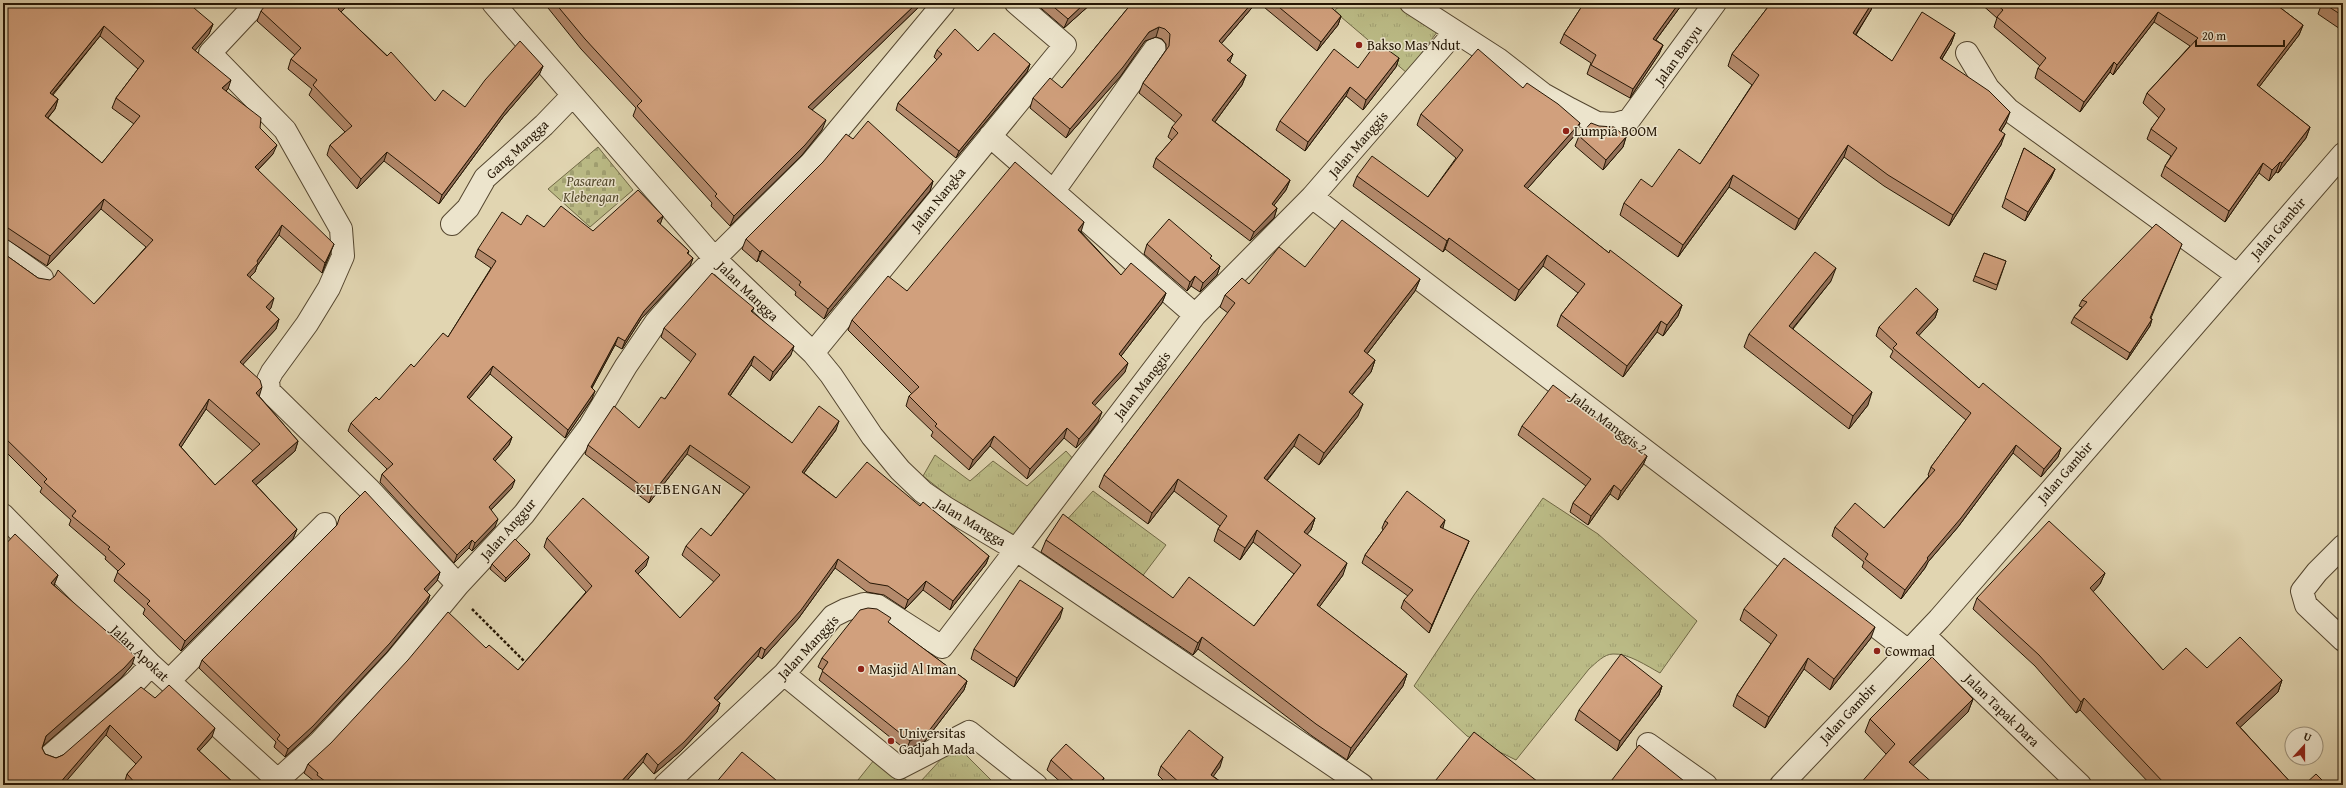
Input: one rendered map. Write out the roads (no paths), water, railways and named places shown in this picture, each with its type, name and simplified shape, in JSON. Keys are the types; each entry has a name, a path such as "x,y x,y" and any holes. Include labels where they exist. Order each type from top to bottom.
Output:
{"street":[{"path":"257,3 210,53 286,130 342,229 342,256 329,288 308,324 272,372 268,380 269,391 368,488 455,588"},
{"name":"Jalan Anggur","path":"280,783 396,660 455,588 524,514 590,426 626,366 656,322 811,163 944,3"},
{"name":"Jalan Nangka","path":"813,353 1065,45 1016,3"},
{"path":"1411,3 1455,32"},
{"name":"Jalan Banyu","path":"1455,32 1498,59 1543,94 1597,123 1615,124 1629,120 1640,107 1715,3"},
{"name":"Jalan Mangga","path":"500,5 572,96 715,260 813,353 831,375 872,436 917,486 946,508 1015,549 1362,785"},
{"name":"Jalan Manggis","path":"665,785 784,674 833,616 845,610 864,604 878,606 942,647 1015,549 1196,315 1312,197 1455,32"},
{"path":"1053,192 1155,49"},
{"path":"1967,53 1988,88 2009,110 2237,275"},
{"name":"Gang Mangga","path":"452,224 468,208 485,178 544,125 572,96"},
{"path":"990,136 1196,315"},
{"name":"Jalan Gambir","path":"1781,785 1907,650 1924,635 2343,154"},
{"name":"Jalan Manggis 2","path":"1312,197 1907,650"},
{"path":"3,250 42,278"},
{"name":"Jalan Apokat","path":"3,515 151,666 280,783"},
{"path":"169,681 325,524"},
{"path":"2343,546 2317,572 2302,591 2306,606 2343,640"},
{"name":"Jalan Tapak Dara","path":"1924,635 2080,785"},
{"path":"51,755 136,681 151,666"},
{"path":"784,674 899,768 969,732 1036,785"},
{"path":"1648,744 1706,785"}],"place":[{"name":"Bakso Mas Ndut","path":"1359,45"},
{"name":"Lumpia BOOM","path":"1566,131"},
{"name":"Cowmad","path":"1877,651"},
{"name":"Masjid Al Iman","path":"861,669"},
{"name":"Universitas Gadjah Mada","path":"891,741"}],"district":[{"name":"KLEBENGAN","path":"679,488"}],"park label":[{"name":"Pasarean Klebengan","path":"591,190"}]}
